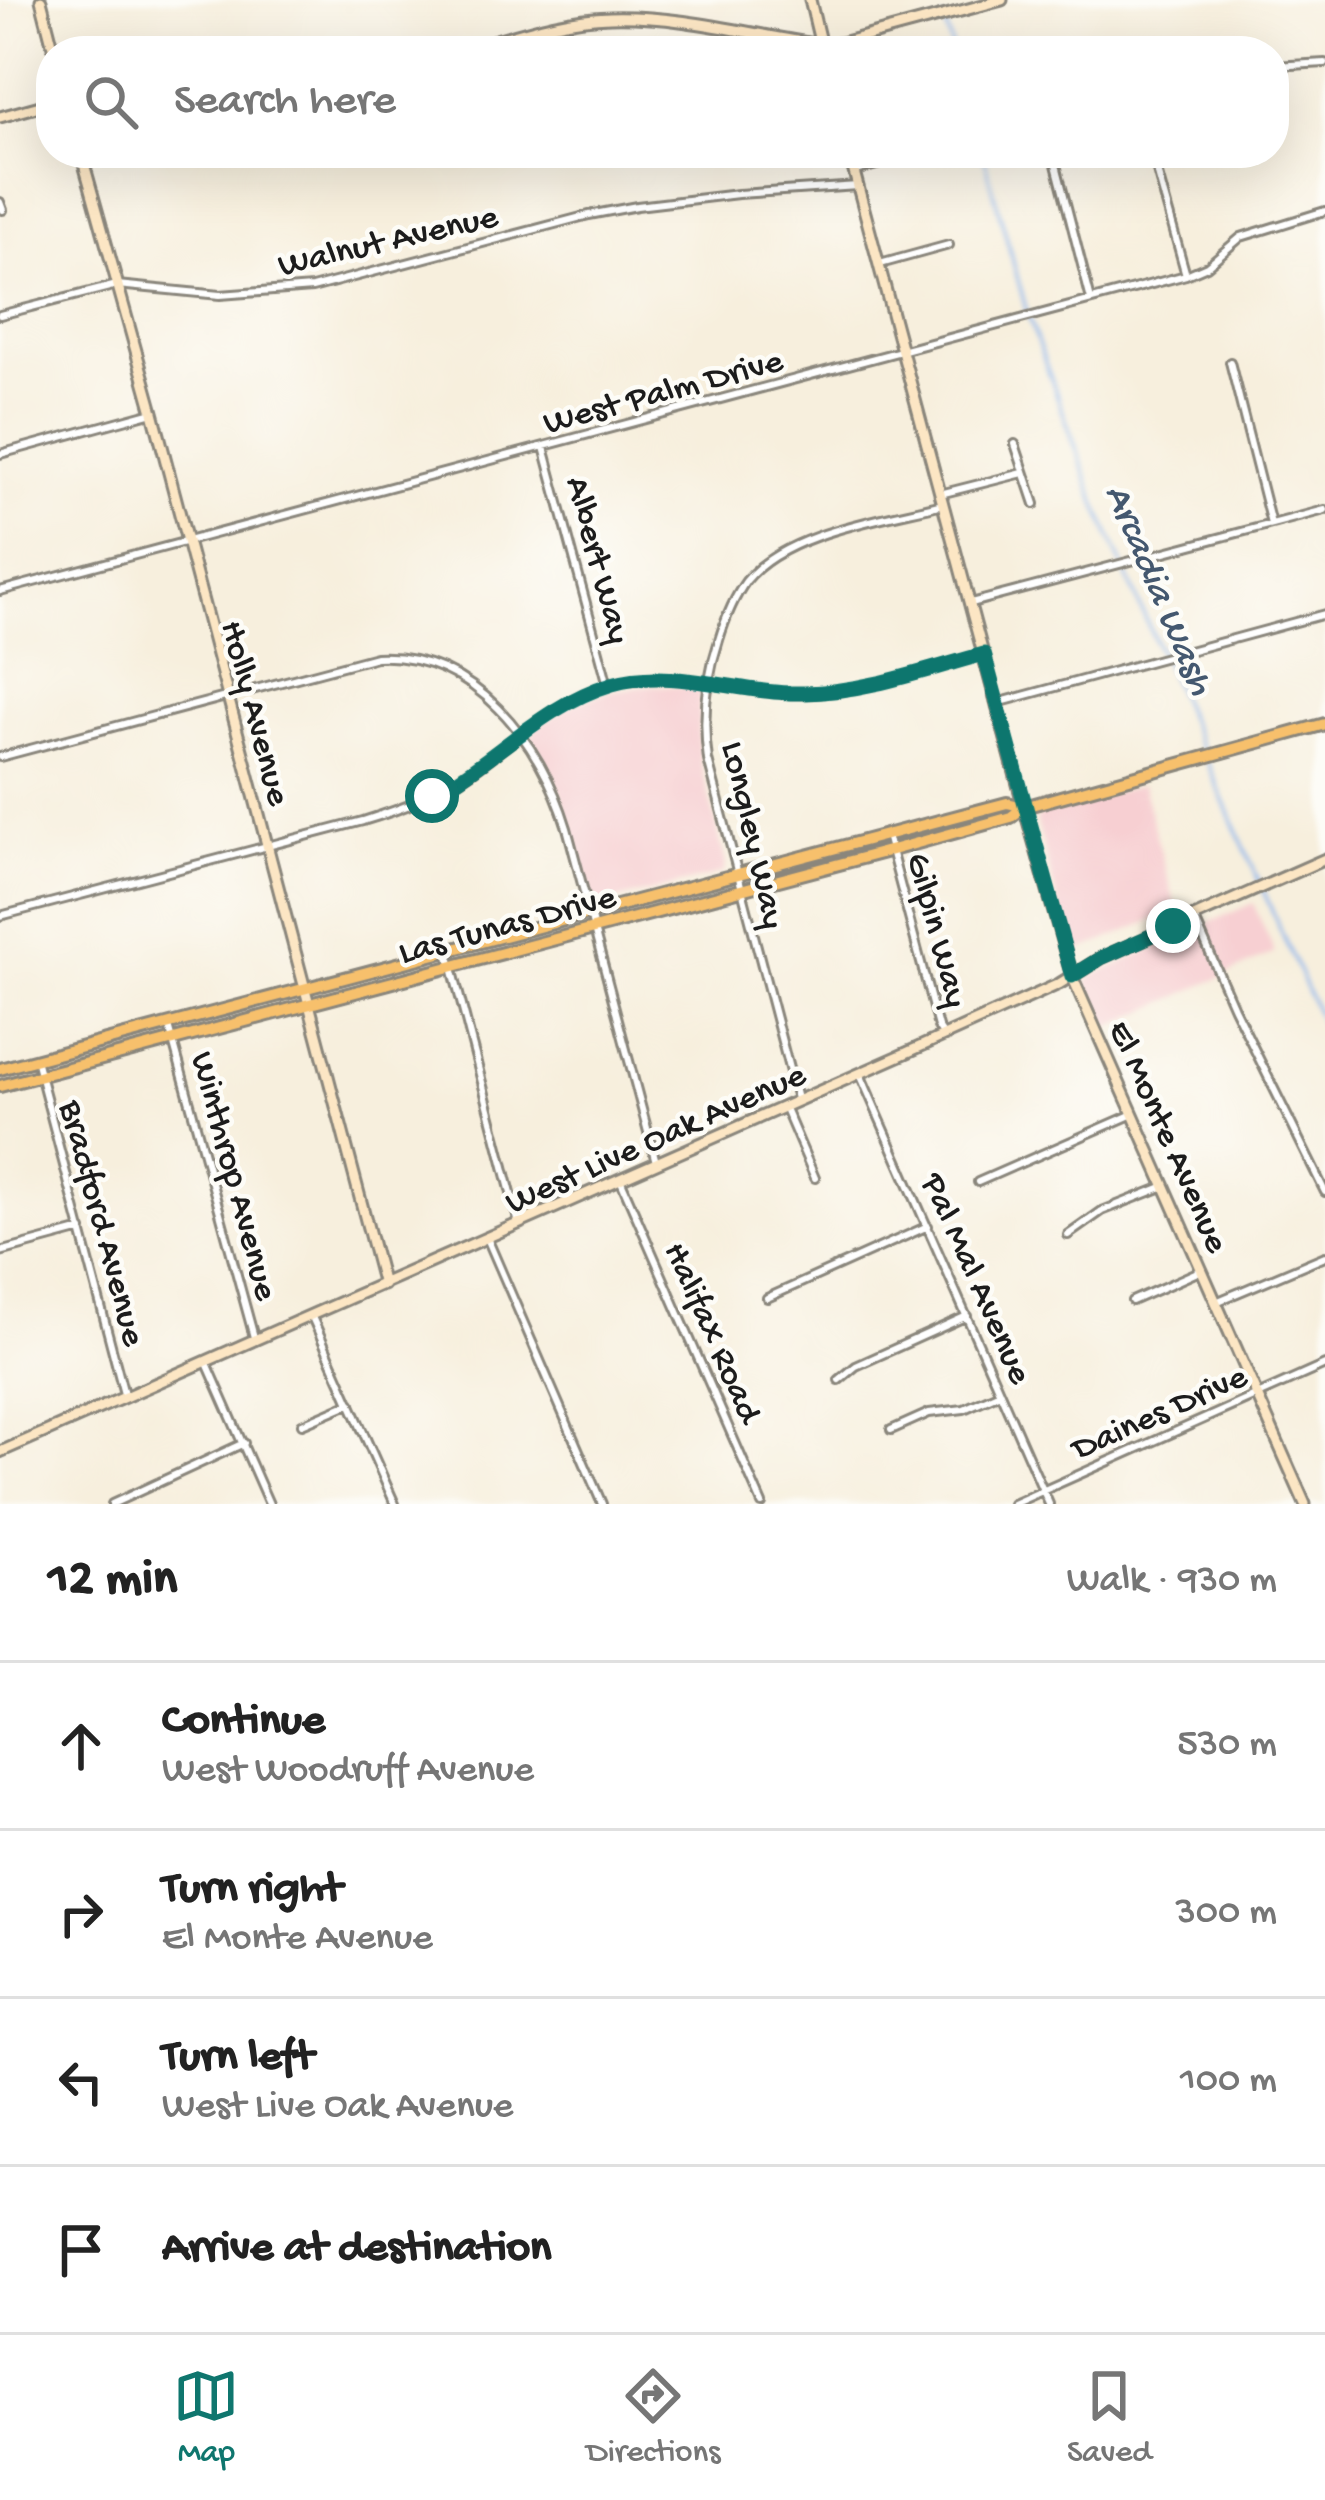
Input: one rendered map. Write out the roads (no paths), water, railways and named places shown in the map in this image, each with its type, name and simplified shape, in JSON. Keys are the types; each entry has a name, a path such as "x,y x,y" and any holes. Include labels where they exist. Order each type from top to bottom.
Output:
{"main road":[{"name":"Las Tunas Drive","path":"0,1086 892,850 1011,817 1024,806 1325,724"},
{"name":"Las Tunas Drive","path":"0,1069 1010,802 1024,806"}],"street":[{"path":"41,0 50,36"},
{"path":"810,0 819,36"},
{"path":"867,36 942,16 962,5 1002,0"},
{"path":"515,36 608,16 691,23 759,36"},
{"path":"1289,65 1325,63"},
{"path":"0,117 36,107"},
{"name":"Holly Avenue","path":"85,168 383,1285"},
{"name":"El Monte Avenue","path":"853,168 1072,976 1305,1504"},
{"path":"854,171 865,168"},
{"path":"1057,168 1091,302"},
{"path":"1156,168 1186,275"},
{"name":"Walnut Avenue","path":"0,315 117,285 220,295 288,292 637,206 858,186"},
{"name":"West Palm Drive","path":"0,591 1186,275 1207,266 1241,236 1325,211"},
{"path":"880,264 949,244"},
{"path":"1230,362 1271,524"},
{"path":"0,454 152,412"},
{"path":"1015,444 1035,504"},
{"name":"Albert Way","path":"544,447 608,685"},
{"name":"Longley Way","path":"797,1100 708,760 707,684 734,600 760,566 798,544 1023,473"},
{"path":"971,603 1325,510"},
{"path":"997,703 1325,614"},
{"path":"0,916 414,804 473,771 558,706 608,685 654,678 773,693 840,691 984,654"},
{"path":"0,757 376,657 415,659 441,667 480,690 519,735 553,787 656,1162"},
{"name":"Gilpin Way","path":"887,835 944,1036"},
{"name":"West Live Oak Avenue","path":"0,1452 944,1036 1101,958 1325,859"},
{"path":"1194,917 1325,1192"},
{"path":"448,952 519,1224"},
{"name":"Winthrop Avenue","path":"169,1022 255,1341"},
{"name":"Bradford Avenue","path":"36,1059 126,1399"},
{"name":"Pal Mal Avenue","path":"859,1072 1049,1504"},
{"path":"784,1106 815,1178"},
{"path":"978,1182 1132,1114"},
{"name":"Halifax Road","path":"620,1179 762,1504"},
{"path":"1068,1235 1102,1211 1165,1186"},
{"path":"767,1298 928,1226"},
{"path":"0,1252 82,1230"},
{"path":"487,1238 602,1504"},
{"path":"1216,1302 1325,1256"},
{"path":"1132,1300 1202,1270"},
{"path":"839,1380 856,1366 968,1316"},
{"path":"312,1317 395,1504"},
{"path":"207,1363 269,1504"},
{"name":"Daines Drive","path":"1013,1504 1325,1365"},
{"path":"891,1430 929,1413 964,1409 1001,1393"},
{"path":"302,1424 351,1402"},
{"path":"112,1504 244,1443"}],"waterway":[{"name":"Arcadia Wash","path":"944,19 949,36"},
{"name":"Arcadia Wash","path":"987,168 1028,316 1098,508 1203,753"},
{"name":"Arcadia Wash","path":"1207,762 1325,1032"}]}
